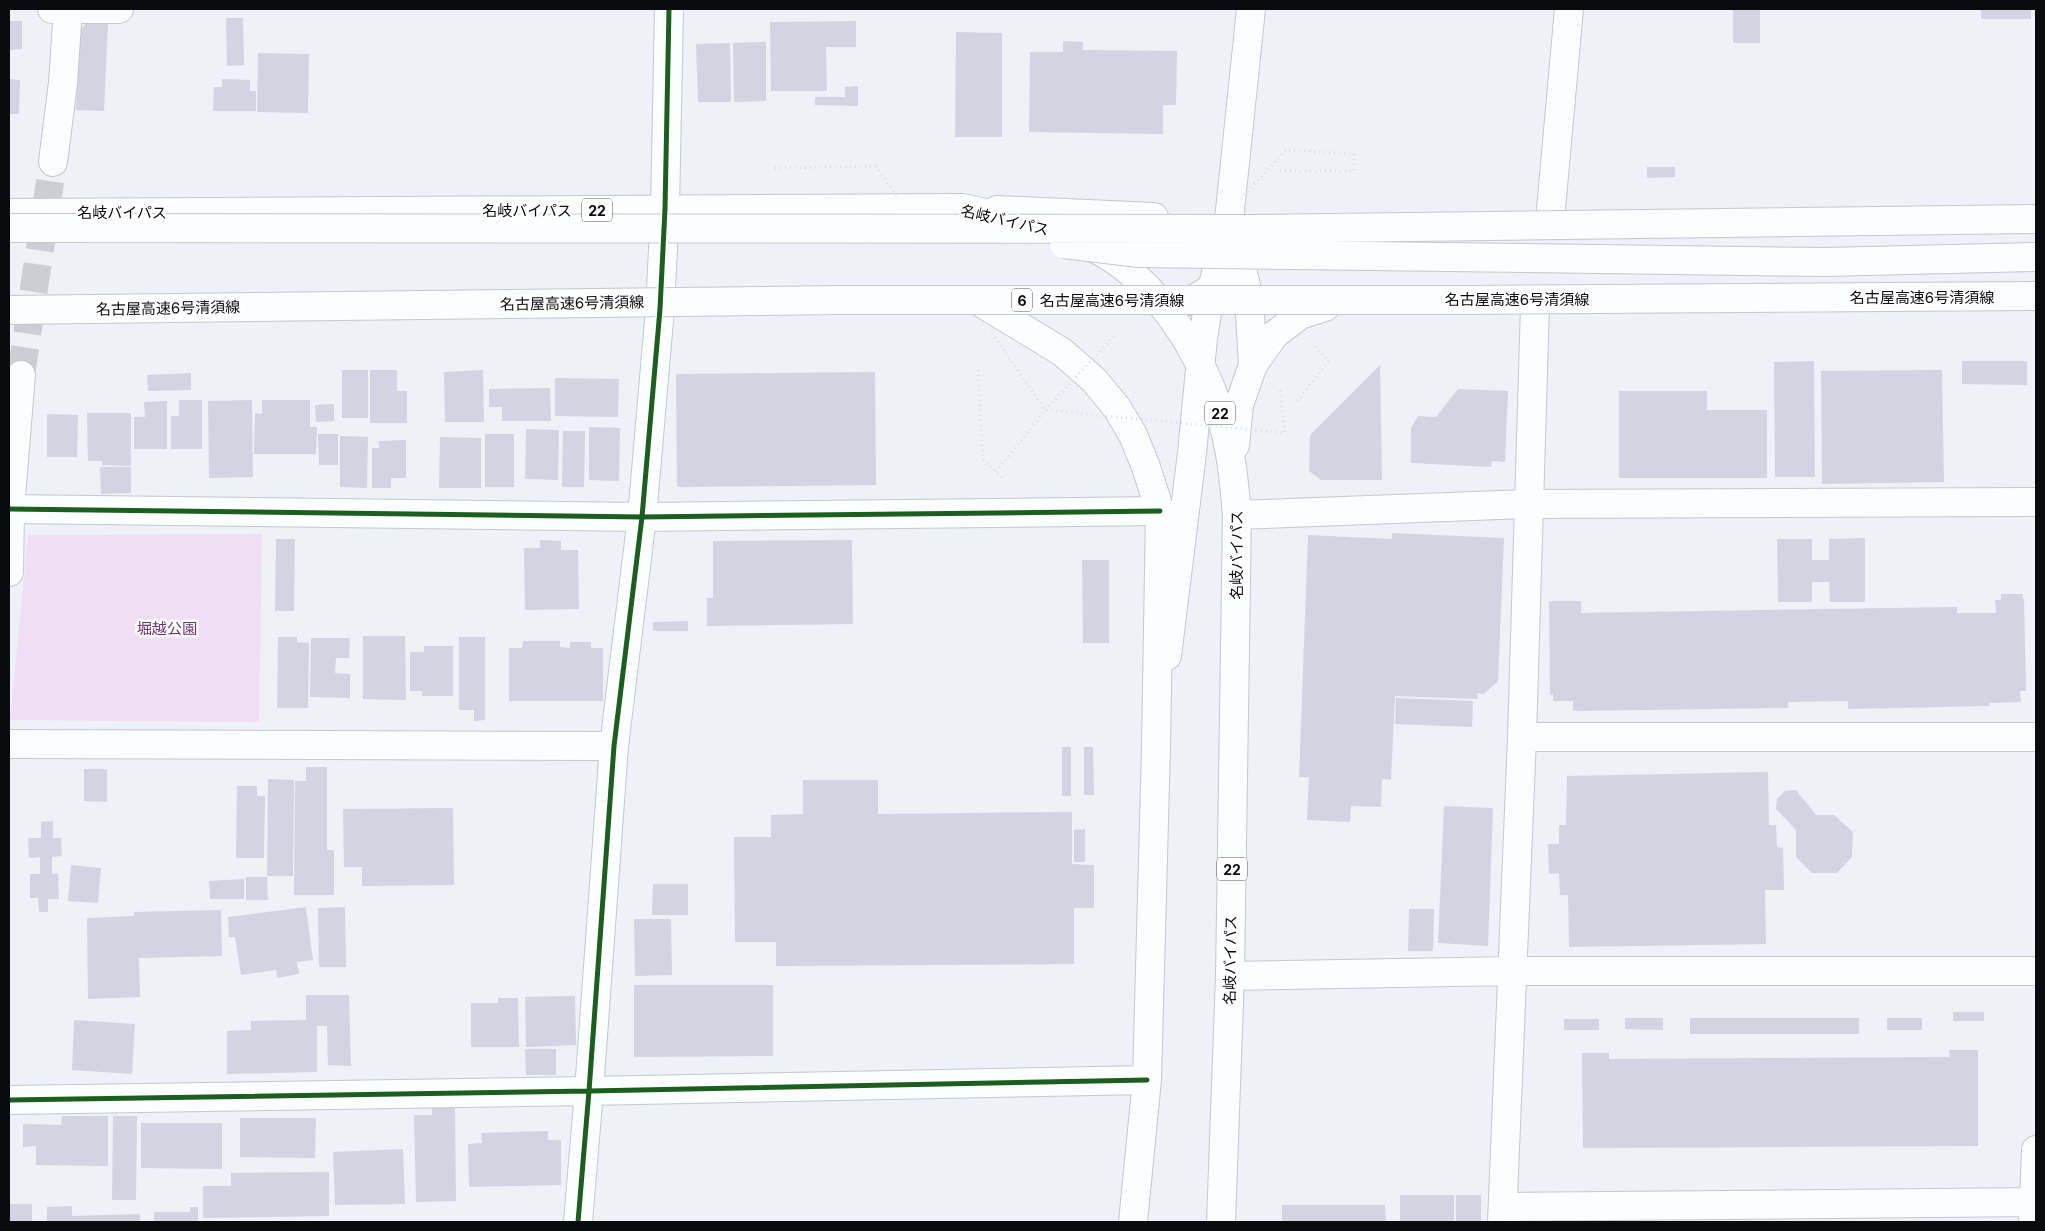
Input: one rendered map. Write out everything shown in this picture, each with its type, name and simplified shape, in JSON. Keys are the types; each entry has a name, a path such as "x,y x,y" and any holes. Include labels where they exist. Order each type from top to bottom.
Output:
{"main road":[{"path":"53,162 63,83 63,9 118,9"},
{"path":"578,1222 614,746 642,517 660,310 669,9"},
{"path":"1156,747 1192,453 1201,350 1221,294 1231,227 1251,9"},
{"path":"1550,220 1569,9"},
{"path":"963,208 1231,227 1284,223 2036,212"},
{"name":"名岐バイパス","path":"9,212 963,208 1047,228 1102,252 1130,272 1160,302 1201,350 1220,414 1232,465 1237,515 1230,976 1221,1222"},
{"path":"9,228 1251,229 2036,219"},
{"path":"1221,294 1251,265 1277,247 1329,223"},
{"path":"1231,227 1221,294 1252,365"},
{"path":"939,229 1138,253 1825,262 2036,257"},
{"path":"9,311 39,317 660,310 986,317 1160,302 1221,294 1325,307 2036,302"},
{"name":"名古屋高速6号清須線","path":"9,311 838,300 1471,300 2036,296"},
{"path":"1535,306 1522,737 1503,1215 2034,1209 2036,1150"},
{"path":"1232,465 1239,405 1252,365 1274,335 1300,315 1325,307"},
{"path":"986,317 1062,352 1094,380 1117,408 1133,435 1146,467 1160,511 1147,1080 1133,1222"},
{"path":"9,572 10,509 21,375"},
{"path":"1237,515 1530,504 2036,502"},
{"path":"10,509 642,517 1160,511"},
{"path":"1522,737 2036,737"},
{"path":"9,744 614,746"},
{"path":"1230,976 1513,971 2036,971"},
{"path":"9,1100 1147,1080"}],"path":[{"path":"1280,171 1354,170 1354,154 1286,150"},
{"path":"775,168 876,166 898,199"},
{"path":"986,317 1045,410"},
{"path":"1296,401 1329,361 1313,344 1307,350"},
{"path":"978,370 983,460 996,472 1045,410"},
{"path":"1045,410 1285,433 1280,384"}],"green space":[{"name":"堀越公園","path":"262,534 259,722 10,720 28,535"}],"building":[{"path":"1733,9 1760,9 1760,43 1733,43"},
{"path":"1981,9 2031,9 2031,19 1981,19"},
{"path":"226,18 243,18 244,65 227,66"},
{"path":"9,21 22,21 22,49 9,50"},
{"path":"856,21 856,47 826,47 827,91 771,91 770,22"},
{"path":"87,22 108,23 104,111 76,110 80,30"},
{"path":"956,32 1002,33 1002,137 955,137"},
{"path":"1063,41 1083,42 1083,50 1177,51 1176,105 1163,105 1163,134 1029,132 1030,52 1063,52"},
{"path":"766,42 766,101 734,102 733,43"},
{"path":"730,43 731,102 698,102 696,44"},
{"path":"258,53 309,54 308,113 257,112"},
{"path":"9,79 20,80 19,114 9,114"},
{"path":"222,79 250,80 250,91 256,91 256,111 213,111 214,87 222,87"},
{"path":"858,86 858,106 815,105 815,97 845,97 845,87"},
{"path":"1647,167 1675,167 1675,177 1647,178"},
{"path":"1814,361 1815,477 1775,477 1774,362"},
{"path":"1962,361 2027,361 2027,385 1962,384"},
{"path":"1380,365 1382,480 1321,480 1309,471 1310,435"},
{"path":"342,370 368,370 368,418 342,418"},
{"path":"370,370 397,370 397,391 407,391 407,423 370,423"},
{"path":"483,370 484,422 445,422 444,372"},
{"path":"1942,370 1944,482 1822,484 1821,371"},
{"path":"875,372 876,485 677,487 676,374"},
{"path":"191,373 191,390 148,391 147,375"},
{"path":"555,378 619,379 618,417 555,416"},
{"path":"550,388 551,421 502,421 502,407 489,407 489,389"},
{"path":"1458,389 1508,391 1505,462 1492,461 1491,467 1411,463 1411,428 1418,416 1436,417"},
{"path":"1619,391 1707,391 1707,410 1767,410 1767,478 1619,478"},
{"path":"179,400 202,400 202,449 171,449 171,416 179,416"},
{"path":"252,400 253,477 209,478 208,401"},
{"path":"262,400 310,400 310,427 317,427 316,454 254,454 255,413 262,414"},
{"path":"167,401 167,449 134,449 134,417 145,417 144,402"},
{"path":"334,404 334,421 316,422 315,405"},
{"path":"87,413 131,413 131,466 102,465 102,461 88,461"},
{"path":"47,414 78,415 77,457 47,457"},
{"path":"589,427 620,428 619,481 589,480"},
{"path":"526,429 559,430 558,480 525,479"},
{"path":"563,431 585,431 584,487 562,487"},
{"path":"318,434 338,434 338,465 319,465"},
{"path":"485,434 514,434 514,487 485,487"},
{"path":"340,436 368,437 367,488 340,487"},
{"path":"440,437 481,438 481,488 439,488"},
{"path":"406,440 406,478 391,478 391,488 372,488 372,448 379,448 379,441"},
{"path":"100,467 131,467 131,493 101,494"},
{"path":"1392,533 1504,538 1498,681 1484,694 1477,693 1478,699 1395,696 1391,780 1382,779 1381,807 1351,806 1350,822 1307,820 1309,777 1299,777 1308,535 1392,539"},
{"path":"1865,538 1865,602 1830,602 1829,582 1812,582 1812,602 1778,602 1777,539 1812,539 1812,560 1829,560 1829,539"},
{"path":"276,539 295,539 294,611 275,611"},
{"path":"540,540 561,541 561,550 578,550 579,609 525,610 524,548 540,548"},
{"path":"852,540 853,624 707,626 707,598 713,598 713,541"},
{"path":"1082,560 1109,560 1109,643 1083,643"},
{"path":"2001,594 2023,594 2024,599 2026,691 2020,691 2021,702 1989,703 1989,706 1848,709 1848,701 1788,702 1788,708 1573,711 1573,701 1553,701 1553,694 1550,695 1549,601 1581,601 1581,613 1957,607 1957,613 1996,613 1995,600 2001,600"},
{"path":"688,621 688,631 653,631 653,622"},
{"path":"363,636 405,636 406,700 363,699"},
{"path":"278,637 297,637 297,642 309,643 308,708 277,708"},
{"path":"459,637 485,637 485,720 474,721 474,710 459,710"},
{"path":"311,638 350,638 349,658 336,658 335,673 350,674 350,698 310,697"},
{"path":"523,641 560,641 560,647 570,648 570,642 591,642 591,648 603,648 603,701 509,701 509,648 522,648"},
{"path":"424,646 453,646 453,696 422,696 422,691 410,691 410,652 424,652"},
{"path":"1396,698 1473,701 1472,727 1395,724"},
{"path":"1062,747 1071,747 1071,796 1062,796"},
{"path":"1084,747 1093,747 1094,795 1084,795"},
{"path":"306,767 327,767 327,850 334,850 334,895 294,895 295,781 306,781"},
{"path":"84,769 107,769 107,802 84,801"},
{"path":"1768,772 1769,825 1776,825 1777,847 1783,848 1784,890 1765,890 1766,944 1569,947 1568,895 1560,895 1559,873 1549,874 1548,844 1559,844 1559,825 1566,825 1567,776"},
{"path":"268,779 294,780 293,876 267,876"},
{"path":"803,780 878,780 878,814 1072,812 1072,864 1094,865 1094,908 1074,908 1074,964 776,966 776,942 735,942 734,837 771,837 771,815 803,814"},
{"path":"237,786 257,786 257,796 265,796 264,858 236,858"},
{"path":"1796,790 1816,815 1834,815 1853,832 1852,857 1837,873 1812,873 1796,857 1796,830 1776,809 1777,799 1785,791"},
{"path":"1444,806 1493,808 1488,946 1438,943"},
{"path":"453,808 454,885 362,886 362,867 344,867 343,809"},
{"path":"53,821 53,838 61,838 62,856 52,857 52,874 58,873 59,899 48,899 48,912 39,912 38,898 30,898 30,874 40,874 40,857 29,858 28,838 41,838 41,822"},
{"path":"1085,829 1085,862 1074,862 1074,830"},
{"path":"71,865 101,868 98,903 68,901"},
{"path":"246,877 267,877 268,900 246,900"},
{"path":"244,879 244,899 210,899 209,881"},
{"path":"653,884 688,884 688,915 652,915"},
{"path":"306,907 313,960 297,962 299,974 277,978 276,970 241,975 235,937 229,937 228,917"},
{"path":"345,907 346,967 319,967 318,908"},
{"path":"1409,909 1434,909 1433,951 1408,951"},
{"path":"221,910 222,956 139,958 140,997 88,999 87,918 134,916 134,912"},
{"path":"634,919 671,919 672,975 635,976"},
{"path":"634,985 773,985 773,1056 634,1057"},
{"path":"306,995 349,995 351,1066 328,1065 327,1026 317,1026 317,1072 227,1074 227,1031 251,1030 251,1021 306,1020"},
{"path":"575,996 576,1045 526,1047 525,997"},
{"path":"498,998 518,998 519,1047 471,1047 471,1003 498,1003"},
{"path":"1953,1012 1984,1012 1984,1021 1953,1021"},
{"path":"1625,1018 1663,1018 1663,1030 1625,1029"},
{"path":"1690,1018 1859,1018 1859,1034 1690,1034"},
{"path":"1887,1018 1922,1018 1922,1030 1887,1030"},
{"path":"1564,1019 1599,1019 1599,1030 1564,1030"},
{"path":"74,1020 135,1024 132,1074 72,1070"},
{"path":"525,1049 556,1049 556,1075 526,1075"},
{"path":"1949,1050 1978,1050 1978,1146 1583,1148 1582,1053 1609,1053 1609,1059 1950,1057"},
{"path":"455,1107 456,1201 416,1202 414,1115 432,1115 432,1108"},
{"path":"62,1116 108,1116 108,1166 36,1165 36,1146 23,1147 23,1124 61,1125"},
{"path":"113,1116 137,1116 136,1200 112,1200"},
{"path":"240,1118 316,1118 315,1158 240,1157"},
{"path":"141,1123 222,1123 222,1169 141,1168"},
{"path":"548,1131 548,1140 561,1140 561,1185 469,1187 468,1144 482,1143 481,1133"},
{"path":"403,1149 405,1204 335,1205 333,1152"},
{"path":"329,1172 329,1216 203,1218 203,1186 231,1186 231,1173"},
{"path":"1400,1195 1454,1195 1454,1222 1400,1222"},
{"path":"1456,1195 1481,1195 1481,1222 1456,1222"},
{"path":"9,1204 32,1204 32,1222 9,1222"},
{"path":"1282,1205 1385,1205 1386,1222 1282,1222"},
{"path":"72,1206 72,1216 140,1214 140,1222 47,1222 47,1207"},
{"path":"190,1207 198,1207 198,1222 154,1222 154,1212 190,1212"}],"tunnel":[{"path":"21,375 53,162"}],"cycle path":[{"path":"578,1222 614,746 642,517 660,309 665,209 669,9"},
{"path":"9,509 642,517 1160,511"},
{"path":"9,1100 1147,1080"}]}
